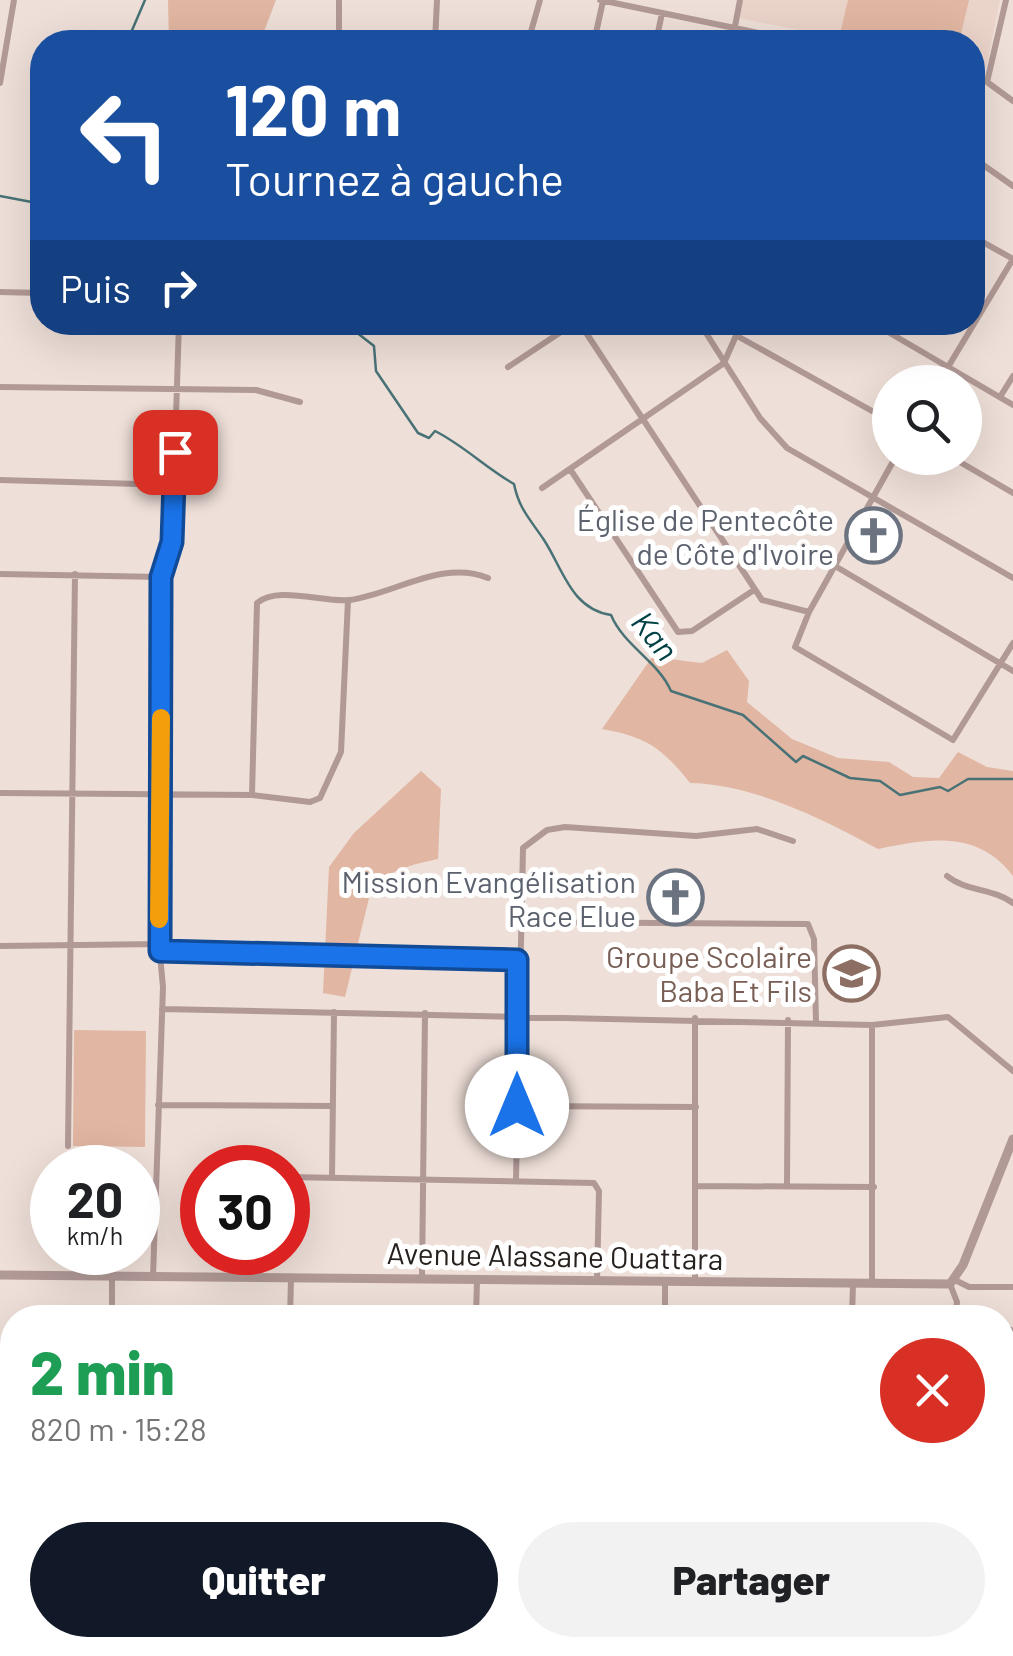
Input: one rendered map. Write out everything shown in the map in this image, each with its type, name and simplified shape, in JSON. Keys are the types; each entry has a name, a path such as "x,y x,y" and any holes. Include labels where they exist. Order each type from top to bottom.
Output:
{"street":[{"path":"0,83 14,0"},
{"path":"338,30 339,0"},
{"path":"436,0 436,30"},
{"path":"531,30 540,0"},
{"path":"596,30 602,0 744,30"},
{"path":"735,28 740,0"},
{"path":"1006,0 987,82 1013,101"},
{"path":"658,30 662,13"},
{"path":"985,166 1013,186"},
{"path":"985,243 1013,259 985,307"},
{"path":"0,292 30,292"},
{"path":"153,1277 162,1009 161,577 172,542 180,335"},
{"path":"508,367 558,335"},
{"path":"587,335 762,600 809,612"},
{"path":"707,335 773,436 808,461 1013,578"},
{"path":"893,335 945,365"},
{"path":"949,365 968,335"},
{"path":"542,488 724,364 739,336 872,411"},
{"path":"1000,397 1013,376"},
{"path":"0,387 178,386 256,390 300,402"},
{"path":"982,387 1013,404"},
{"path":"570,469 678,632 692,631 754,590"},
{"path":"884,475 809,612 795,647 954,740 1013,643"},
{"path":"982,475 1013,493"},
{"path":"0,480 173,485"},
{"path":"835,566 1013,671"},
{"path":"252,795 257,603 275,596 348,600 463,572 488,578"},
{"path":"0,574 161,577"},
{"path":"68,1145 76,574"},
{"path":"0,794 252,795 310,802 320,798 341,752 348,600"},
{"path":"516,1180 520,856 530,839 547,830 712,836 758,828 793,841"},
{"path":"947,876 959,886 1000,895 1013,903"},
{"path":"518,922 808,924 814,939 816,1021"},
{"path":"0,946 517,960"},
{"path":"162,1009 788,1020 872,1025 948,1017 1013,1072"},
{"path":"332,1178 334,1012"},
{"path":"422,1278 425,1013"},
{"path":"695,1018 695,1283"},
{"path":"786,1186 788,1020"},
{"path":"872,1025 872,1283"},
{"path":"158,1106 333,1106"},
{"path":"517,1106 696,1107"},
{"path":"955,1305 952,1282 1013,1139"},
{"path":"310,1178 594,1183 599,1191 597,1281"},
{"path":"696,1186 874,1187"},
{"name":"Avenue Alassane Ouattara","path":"0,1274 695,1283 952,1282"},
{"path":"112,1276 112,1305"},
{"path":"290,1305 291,1277"},
{"path":"476,1305 477,1278"},
{"path":"665,1282 665,1305"},
{"path":"952,1282 969,1287 1013,1287"},
{"path":"852,1283 852,1305"}],"shaded area":[{"path":"168,0 276,0 265,30 169,30"},
{"path":"742,0 1000,0 986,68 985,30 798,30 738,18"},
{"path":"848,0 969,0 962,30 841,30"},
{"path":"727,650 749,681 747,702 792,739 838,758 889,762 913,777 939,778 958,752 987,767 1013,771 1013,876 999,861 968,844 916,842 878,849 763,796 690,783 652,746 602,729 652,657 702,663"},
{"path":"421,771 441,789 438,859 393,873 371,890 345,997 323,993 329,867 354,833"},
{"path":"74,1030 146,1031 145,1145 73,1145"}],"waterway":[{"name":"Kan","path":"132,30 145,0"},
{"name":"Kan","path":"0,196 30,202"},
{"name":"Kan","path":"360,335 374,346 376,371 418,433 429,438 435,431 514,484 522,507 577,596 586,605 611,615 671,691 743,715 796,762 803,756 850,778 880,781 900,795 940,787 948,791 968,779 1013,779"}],"slow traffic":[{"path":"159,919 161,718"}],"place":[{"name":"Église de Pentecôte de Côte d'Ivoire","path":"873,536"},
{"name":"Mission Evangélisation Race Elue","path":"675,898"},
{"name":"Groupe Scolaire Baba Et Fils","path":"851,973"}],"route":[{"path":"175,452 172,542 161,577 160,951 517,960 517,1106"}]}
